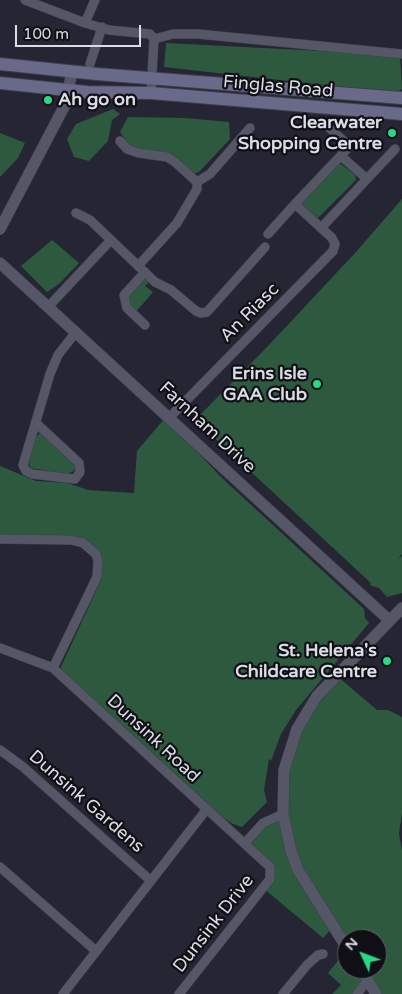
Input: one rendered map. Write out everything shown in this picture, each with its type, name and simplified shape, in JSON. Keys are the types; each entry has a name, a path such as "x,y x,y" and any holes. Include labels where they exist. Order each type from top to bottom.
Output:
{"main road":[{"name":"Finglas Road","path":"0,64 72,72 402,98"},
{"name":"Finglas Road","path":"0,83 69,90 151,93 402,114"}],"street":[{"path":"25,0 85,23 150,34 154,39 151,93"},
{"path":"85,23 95,0"},
{"path":"90,64 102,27"},
{"path":"154,39 173,34 198,34 402,54"},
{"path":"0,230 65,105 72,72"},
{"path":"268,234 348,148 346,143 324,123"},
{"path":"197,182 210,174 250,128"},
{"path":"120,141 127,149 139,153 167,157 176,162 197,182 197,189 177,223 124,296 127,308 145,325"},
{"path":"321,228 395,149"},
{"path":"341,156 367,179"},
{"name":"An Riasc","path":"170,417 333,251 335,244 295,204"},
{"path":"76,213 90,220 155,282 182,298 196,311 207,312 265,247"},
{"path":"48,307 110,241"},
{"name":"Farnham Drive","path":"0,263 389,620"},
{"path":"36,423 79,463 80,472 75,478 32,474 26,471 23,465 36,423 55,362 76,332"},
{"path":"0,539 71,540 83,543 96,554 98,561 97,577 53,668"},
{"path":"337,932 298,870 285,831 283,814 284,770 290,747 305,714 317,696 402,608"},
{"name":"Dunsink Road","path":"0,648 53,668 206,810 266,861 272,872"},
{"name":"Dunsink Gardens","path":"0,750 22,766 150,880"},
{"path":"63,994 206,810"},
{"path":"245,843 263,823 283,814"},
{"path":"0,866 96,951"},
{"name":"Dunsink Drive","path":"179,994 270,879 272,872"},
{"path":"283,994 308,965 318,955 323,954"},
{"path":"357,994 368,980 376,994"}],"green space":[{"path":"166,43 400,55 402,89 395,93 164,67"},
{"path":"113,109 120,114 112,120 108,141 89,161 74,157 67,139 76,124"},
{"path":"128,117 185,118 229,122 230,139 199,172 194,174 171,154 130,147 120,132"},
{"path":"0,133 25,143 18,158 0,177"},
{"path":"341,164 355,175 356,180 316,220 302,205 303,202"},
{"name":"Erins Isle GAA Club","path":"402,199 402,554 398,559 402,556 402,593 387,597 379,588 372,586 195,420 356,252"},
{"path":"52,240 79,263 59,284 47,292 21,266"},
{"path":"144,277 149,282 145,286 153,292 136,312 127,300 130,292"},
{"path":"165,418 222,478 364,609 365,618 369,623 296,710 281,734 271,761 269,759 264,790 267,802 242,827 233,824 219,815 60,669 102,578 102,562 84,541 0,536 0,466 36,481 68,483 88,490 134,493 137,451"},
{"path":"41,432 73,462 74,471 67,474 31,468 29,464 35,438"},
{"path":"337,676 377,710 388,710 402,717 402,812 399,834 402,851 402,994 377,994 367,979 387,979 387,929 337,930 333,927 323,938 263,888 272,873 245,843 277,815 290,747"},
{"path":"337,962 337,979 363,979 365,982 356,994 332,994 341,985 328,973"}],"place":[{"name":"Ah go on","path":"48,100"},
{"name":"Clearwater Shopping Centre","path":"392,133"},
{"name":"Erins Isle GAA Club","path":"317,384"},
{"name":"St. Helena's Childcare Centre","path":"387,661"}]}
